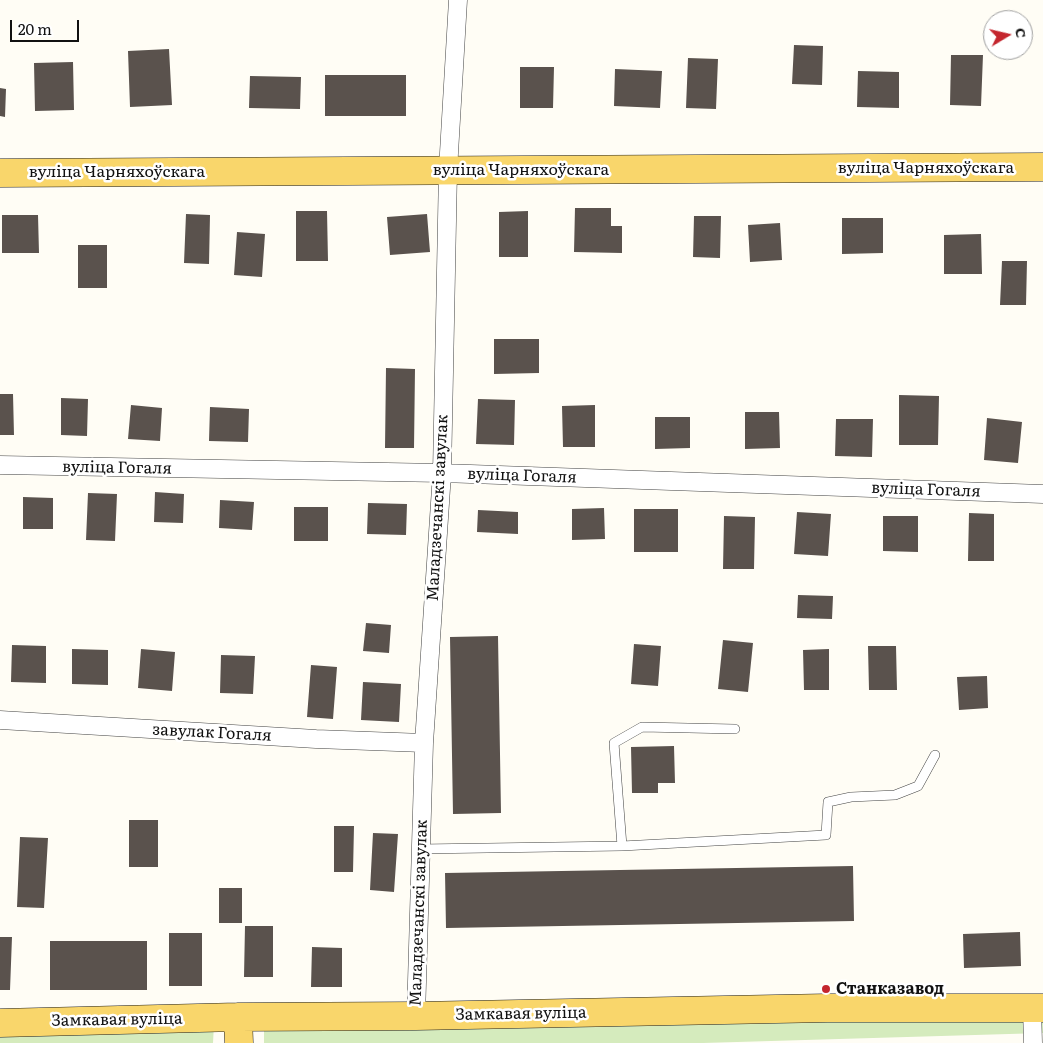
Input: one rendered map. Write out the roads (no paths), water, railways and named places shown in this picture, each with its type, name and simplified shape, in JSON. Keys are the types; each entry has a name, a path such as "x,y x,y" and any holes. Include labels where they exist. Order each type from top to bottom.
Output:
{"main road":[{"name":"вуліца Чарняхоўскага","path":"0,173 1043,167"},
{"name":"Замкавая вуліца","path":"0,1023 238,1030 416,1016 827,1008 1038,1008"}],"street":[{"name":"Маладзечанскі завулак","path":"416,1016 424,743 442,473 448,170 458,0"},
{"name":"вуліца Гогаля","path":"0,465 442,473 1043,494"},
{"name":"завулак Гогаля","path":"0,720 306,739 424,743"},
{"path":"1033,1043 1038,1008"}],"lane":[{"path":"622,846 614,742 642,727 735,729"},
{"path":"420,849 622,846 826,835 828,802 850,797 895,795 918,786 935,755"}],"place":[{"name":"Станказавод","path":"826,989"}]}
